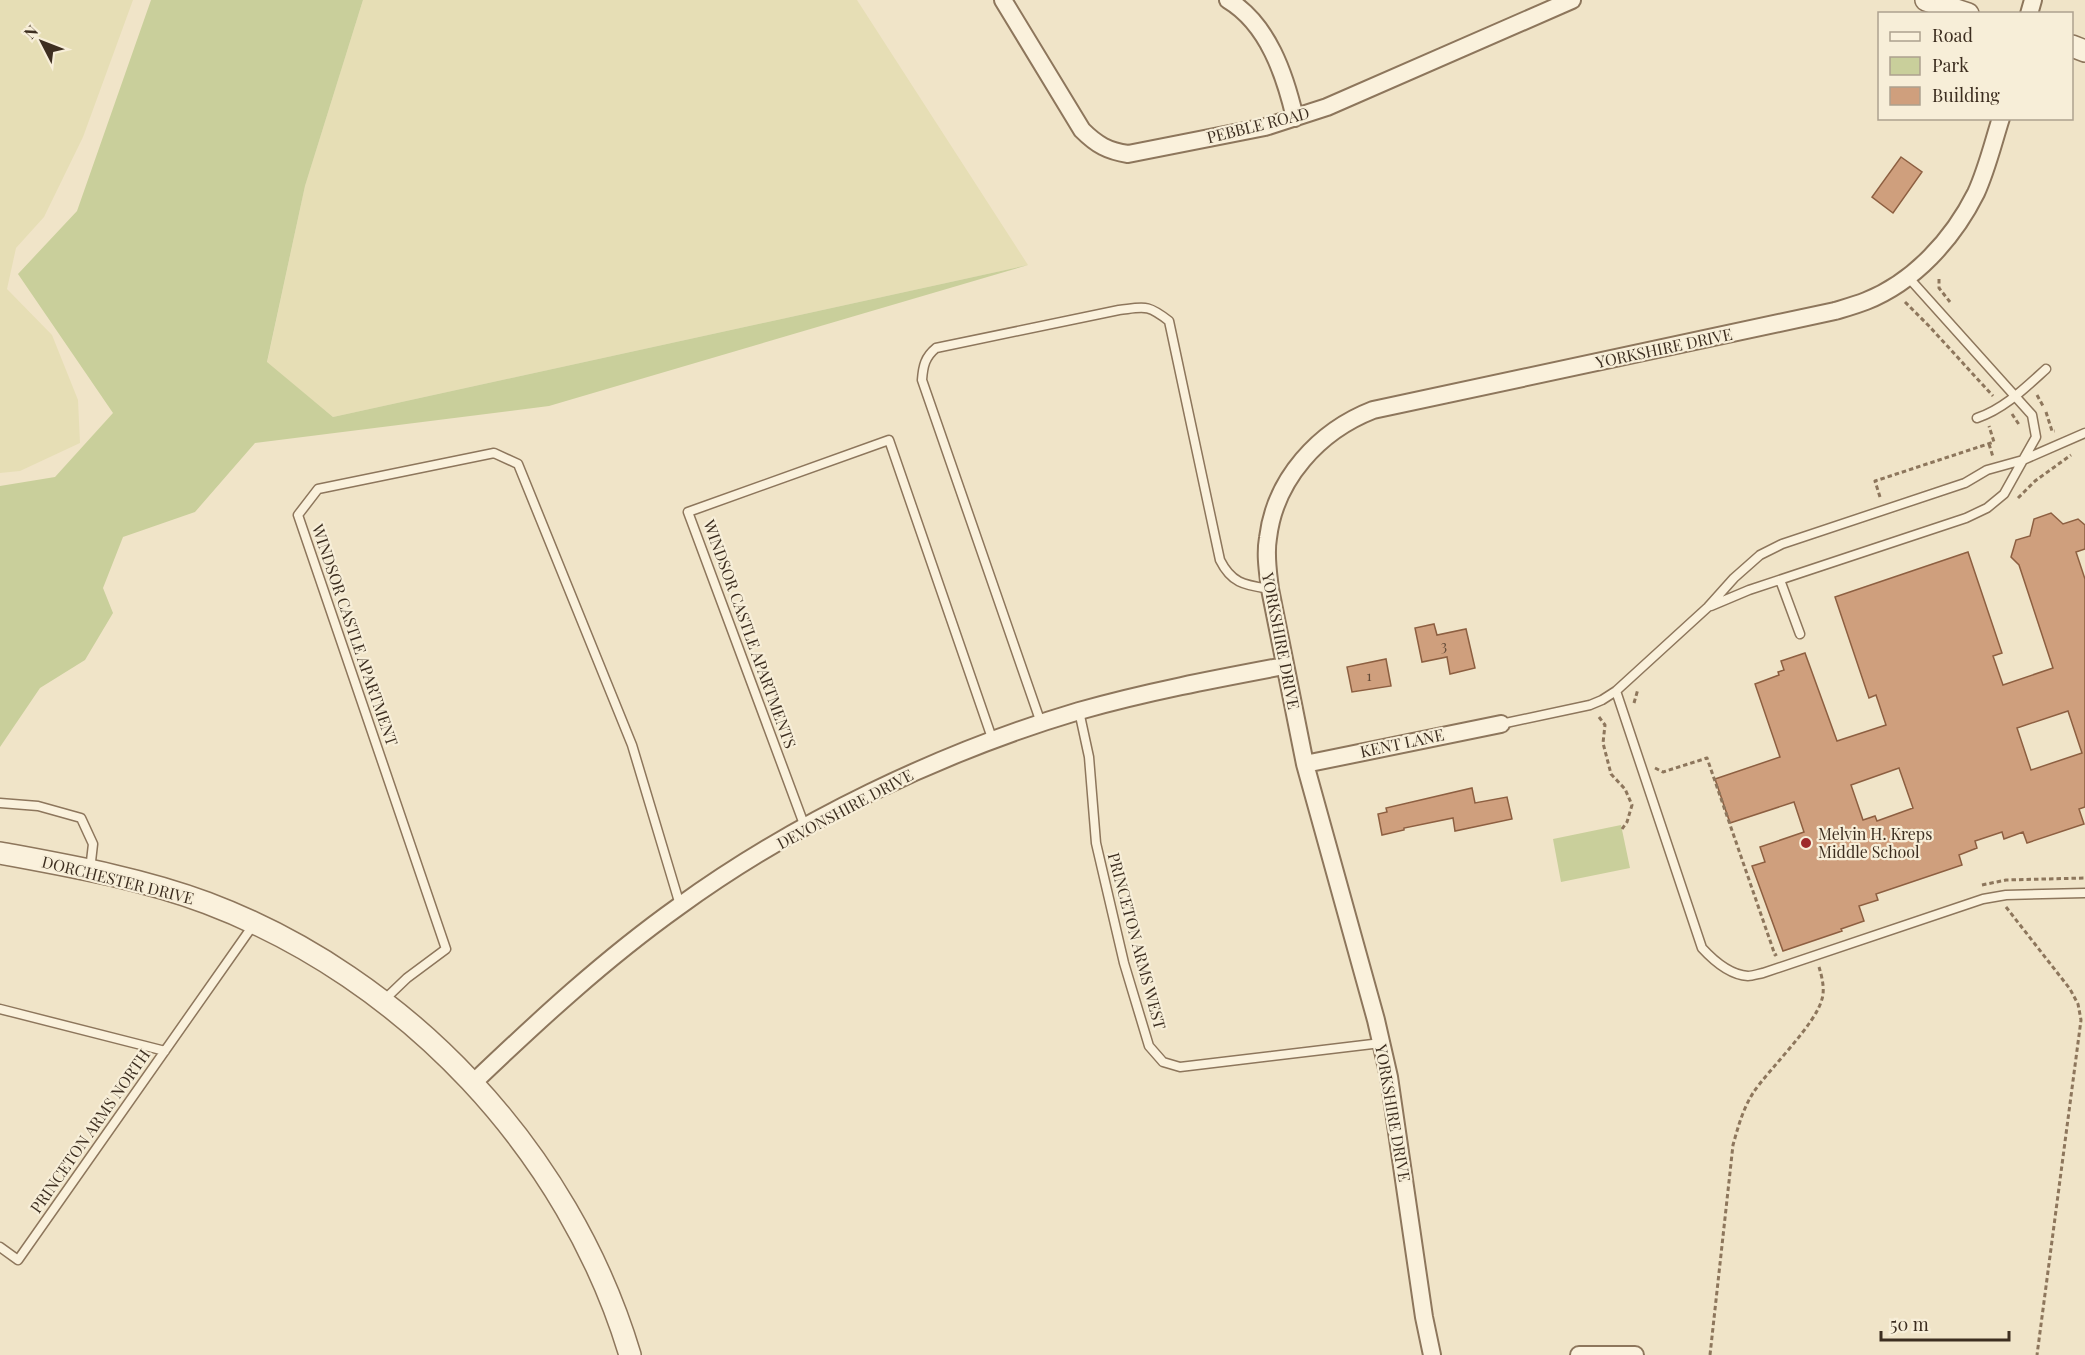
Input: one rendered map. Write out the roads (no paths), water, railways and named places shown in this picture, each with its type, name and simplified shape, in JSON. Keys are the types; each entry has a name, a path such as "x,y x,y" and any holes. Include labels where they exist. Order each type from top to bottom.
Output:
{"street":[{"path":"1228,0 1248,15 1260,29 1273,52 1295,118"},
{"name":"PEBBLE ROAD","path":"1008,2 1082,130 1096,144 1110,151 1128,154 1265,127 1327,108 1572,0"},
{"path":"1926,0 1962,12"},
{"name":"YORKSHIRE DRIVE","path":"1432,1355 1424,1317 1389,1077 1305,764 1270,589 1266,562 1268,537 1283,486 1314,446 1355,417 1373,410 1835,311 1883,293 1908,277 1944,242 1967,208 1986,166 2000,120"},
{"name":"DEVONSHIRE DRIVE","path":"473,1083 545,1015 608,961 680,905 718,879 805,827 874,791 993,741 1079,711 1160,690 1284,666"},
{"name":"KENT LANE","path":"1305,764 1501,724"},
{"name":"DORCHESTER DRIVE","path":"0,853 90,870 208,903 320,958 383,1001 432,1041 473,1083 488,1099 539,1167 592,1257 630,1355"},
{"path":"1579,1355 1635,1355"}],"lane":[{"path":"1708,607 1749,590 1966,518 1987,508 2004,494 2036,437 2032,415 1908,277"},
{"path":"1041,723 922,380 928,354 936,348 1119,310 1148,307 1159,313 1169,321 1220,560 1232,578 1243,585 1270,589"},
{"path":"1977,418 1992,413 2015,397 2046,369"},
{"path":"1501,724 1590,705 1616,691 1708,607 1734,578 1760,555 1782,544 1965,483 1987,470 2023,460 2085,434"},
{"name":"WINDSOR CASTLE APARTMENTS","path":"805,827 688,512 889,440 993,741"},
{"name":"WINDSOR CASTLE APARTMENT","path":"383,1001 407,978 446,949 298,515 318,489 494,453 518,464 632,745 680,905"},
{"path":"1780,580 1800,634"},
{"path":"1616,691 1702,948 1712,960 1729,970 1747,976 1763,973 1983,899 2006,895 2085,893"},
{"name":"PRINCETON ARMS WEST","path":"1079,711 1089,757 1096,843 1124,963 1149,1046 1163,1062 1180,1067 1381,1043"},
{"path":"0,803 38,806 81,818 93,844 90,870"},
{"path":"165,1051 254,924"},
{"name":"PRINCETON ARMS NORTH","path":"0,1009 165,1051 18,1260 0,1247"}],"place":[{"name":"Melvin H. Kreps Middle School","path":"1806,843"}]}
